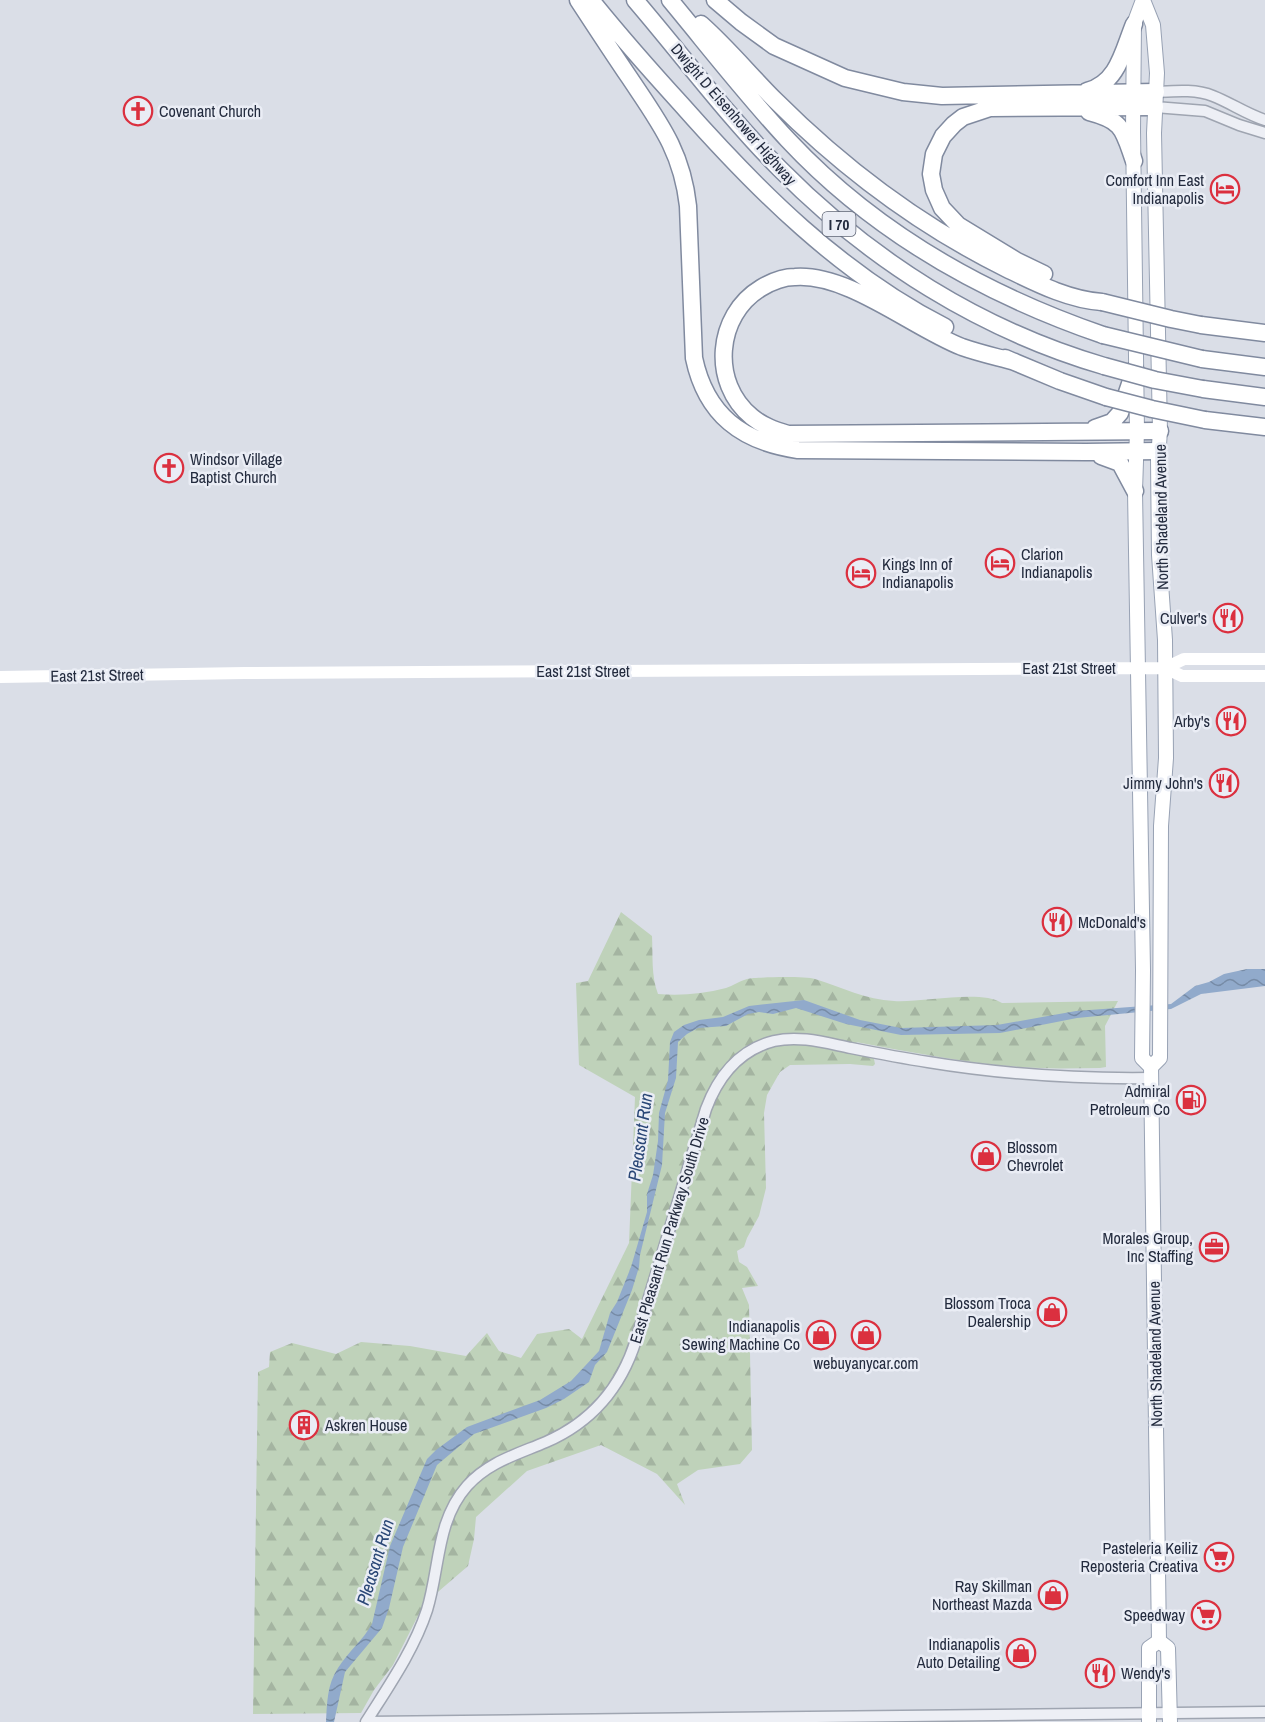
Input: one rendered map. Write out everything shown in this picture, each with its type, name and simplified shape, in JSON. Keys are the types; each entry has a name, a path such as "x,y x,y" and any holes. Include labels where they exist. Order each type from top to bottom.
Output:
{"highway":[{"path":"578,0 663,127 677,156 685,183 688,207 693,358 709,399 729,423 759,441 798,450 1158,451"},
{"path":"591,0 721,149 769,198 845,263 901,302 1015,362 1060,381 1158,410 1205,420 1265,428"},
{"name":"Dwight D Eisenhower Highway","path":"635,0 767,155 815,203 860,240 917,281 982,318 1047,346 1104,366 1155,380 1265,397"},
{"path":"672,0 722,42 774,99 806,129 839,158 897,202 947,236 1006,268 1084,301 1102,302"},
{"name":"Dwight D Eisenhower Highway","path":"672,0 788,140 879,221 937,260 1028,306 1103,335 1202,359 1265,367"},
{"path":"715,0 774,46 845,78 903,92 942,96 1072,101 1156,100"},
{"path":"1134,24 1116,70 1108,81 1095,89 1072,101 990,108 963,117 948,130 939,143 932,162 932,182 940,205 958,225 1017,261 1102,302 1201,325 1265,333"},
{"path":"1072,101 1118,123 1134,161"},
{"path":"1015,362 962,347 853,291 826,280 806,277 791,277 777,281 747,298 730,323 723,352 727,381 742,407 761,423 788,434 1160,431"},
{"path":"1088,431 1112,422 1116,417 1123,407 1135,369"},
{"path":"1086,452 1115,459 1120,463 1135,491"}],"main road":[{"name":"North Shadeland Avenue","path":"1143,0 1134,24 1137,431 1135,491 1142,1058 1151,1073 1159,1641"},
{"name":"North Shadeland Avenue","path":"1143,0 1153,25 1157,73 1155,252 1158,280 1160,431 1158,451 1159,555 1165,668 1166,758 1161,826 1160,1058 1151,1073"},
{"name":"East 21st Street","path":"1165,668 1184,659 1265,659"},
{"name":"East 21st Street","path":"0,677 233,673 1138,668 1165,668 1182,676 1265,676"},
{"name":"North Shadeland Avenue","path":"1159,1641 1168,1648 1170,1717"},
{"name":"North Shadeland Avenue","path":"1149,1717 1149,1648 1159,1641"}],"street":[{"path":"1156,100 1183,91 1205,94 1246,114 1265,120"},
{"path":"1156,100 1205,111 1265,133"},
{"name":"East Pleasant Run Parkway South Drive","path":"367,1722 422,1625 432,1590 442,1535 461,1493 474,1478 490,1466 547,1442 578,1424 602,1404 621,1377 636,1340 706,1109 716,1086 735,1061 765,1044 798,1039 923,1062 985,1070 1096,1078 1151,1073"},
{"path":"367,1722 1170,1717 1265,1712"}],"green space":[{"path":"621,912 652,936 653,973 658,994 700,993 726,988 747,979 792,977 815,979 864,996 894,1001 980,997 1002,1003 1118,1001 1105,1026 1106,1067 1048,1068 994,1065 856,1042 874,1059 873,1066 790,1065 780,1072 767,1095 764,1113 766,1188 759,1216 744,1247 737,1251 739,1262 747,1267 758,1286 742,1288 749,1305 752,1450 740,1464 698,1470 677,1484 685,1505 657,1474 601,1445 527,1471 476,1517 468,1566 424,1604 393,1665 374,1690 361,1713 253,1714 258,1372 269,1367 270,1352 292,1343 336,1354 361,1342 410,1346 466,1356 487,1333 499,1351 521,1358 537,1334 569,1329 582,1339 629,1243 635,1097 579,1065 576,983 588,981"}],"water":[{"name":"Pleasant Run","path":"1247,969 1265,969 1265,986 1201,994 1171,1009 1077,1018 1000,1033 901,1035 846,1024 796,1008 773,1014 759,1012 748,1014 726,1026 698,1028 687,1034 678,1042 676,1078 665,1113 662,1165 639,1267 607,1352 595,1365 589,1382 564,1399 546,1408 474,1434 437,1465 403,1547 382,1628 345,1672 334,1722 326,1722 328,1694 334,1674 372,1624 390,1546 427,1459 467,1427 540,1400 571,1381 599,1351 610,1313 631,1267 647,1212 647,1194 653,1175 658,1141 659,1113 668,1080 670,1042 674,1032 684,1025 699,1020 723,1017 749,1006 804,1000 860,1020 901,1028 997,1025 1076,1011 1171,1004 1195,986 1224,974"}],"place":[{"name":"Covenant Church","path":"138,111"},
{"name":"Comfort Inn East Indianapolis","path":"1225,189"},
{"name":"Windsor Village Baptist Church","path":"169,468"},
{"name":"Clarion Indianapolis","path":"1000,563"},
{"name":"Kings Inn of Indianapolis","path":"861,573"},
{"name":"Culver's","path":"1228,618"},
{"name":"Arby's","path":"1231,721"},
{"name":"Jimmy John's","path":"1224,783"},
{"name":"McDonald's","path":"1057,922"},
{"name":"Admiral Petroleum Co","path":"1191,1100"},
{"name":"Blossom Chevrolet","path":"986,1156"},
{"name":"Morales Group, Inc Staffing","path":"1214,1247"},
{"name":"Blossom Troca Dealership","path":"1052,1312"},
{"name":"Indianapolis Sewing Machine Co","path":"821,1335"},
{"name":"webuyanycar.com","path":"866,1335"},
{"name":"Askren House","path":"304,1425"},
{"name":"Pasteleria Keiliz Reposteria Creativa","path":"1219,1557"},
{"name":"Ray Skillman Northeast Mazda","path":"1053,1595"},
{"name":"Speedway","path":"1206,1615"},
{"name":"Indianapolis Auto Detailing","path":"1021,1653"},
{"name":"Wendy's","path":"1100,1673"}]}
